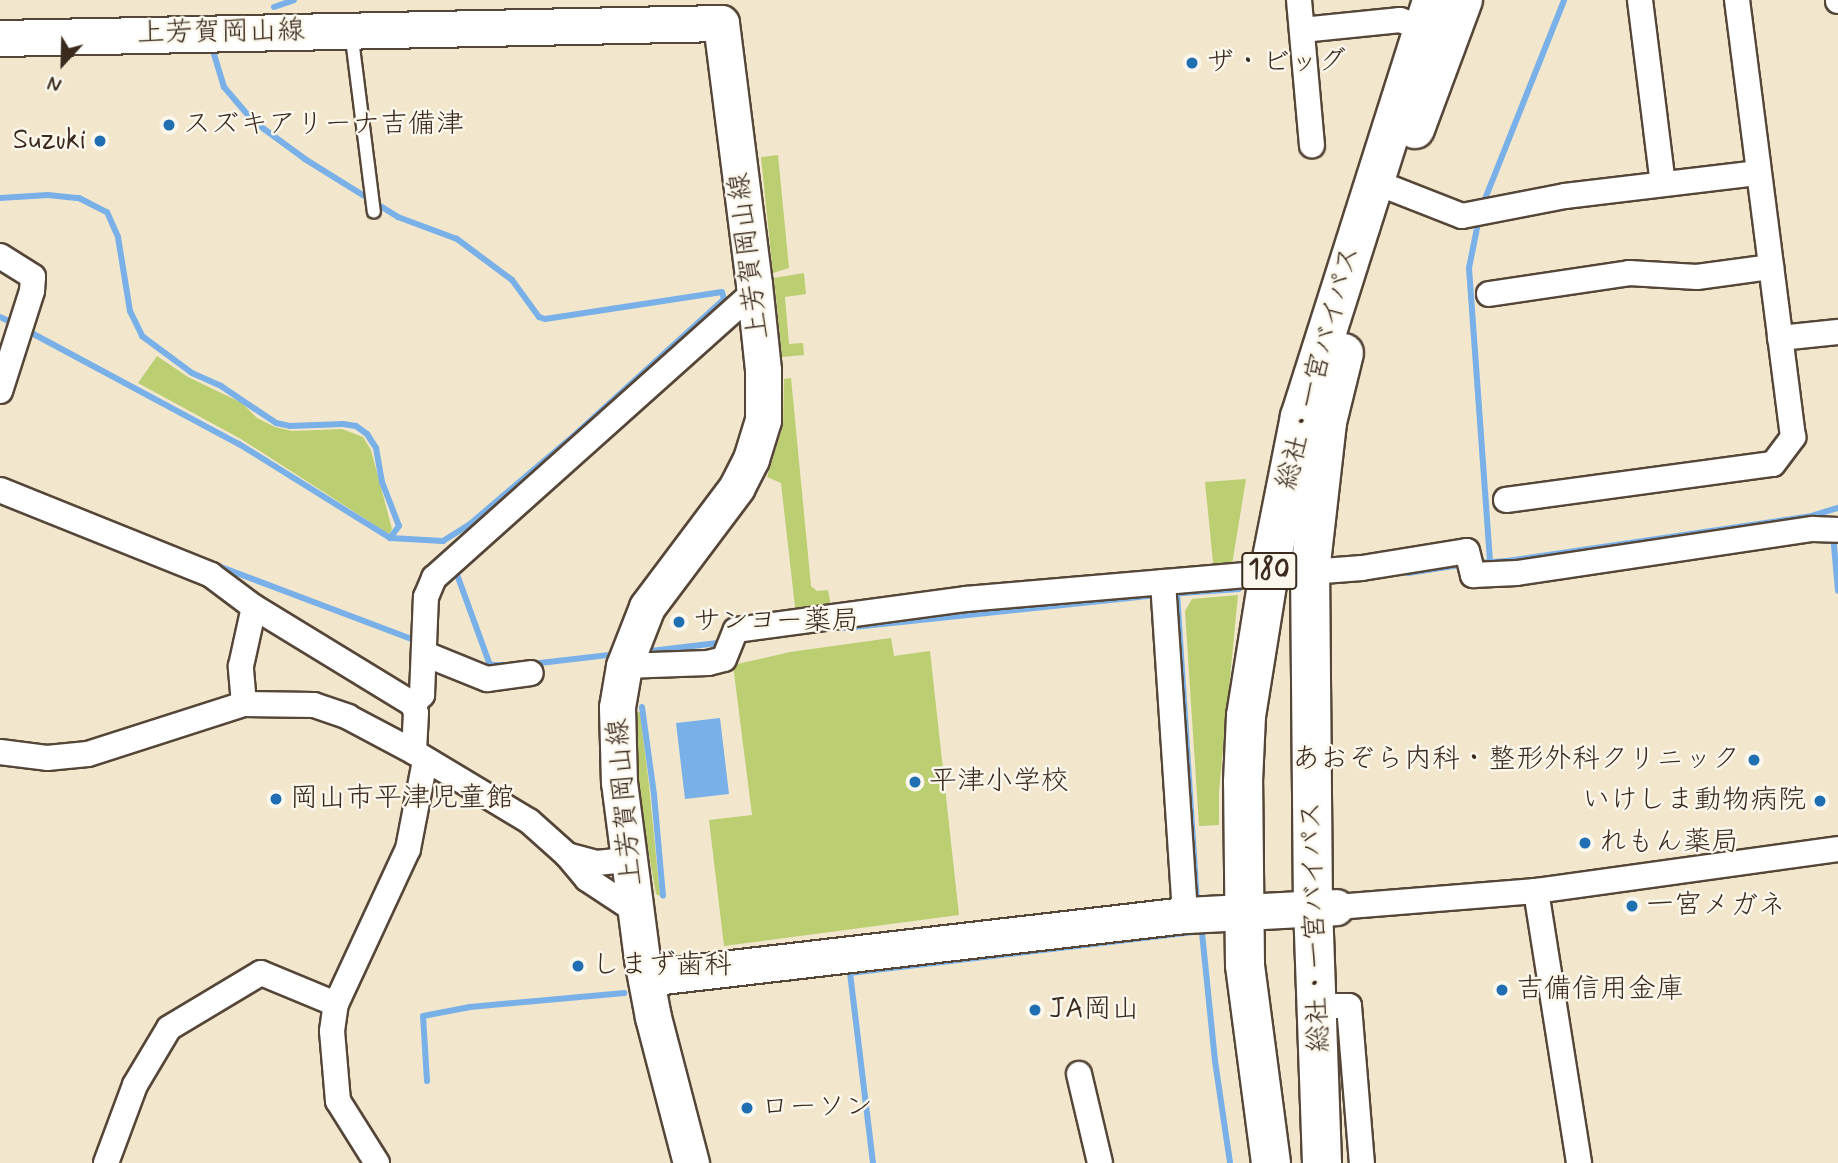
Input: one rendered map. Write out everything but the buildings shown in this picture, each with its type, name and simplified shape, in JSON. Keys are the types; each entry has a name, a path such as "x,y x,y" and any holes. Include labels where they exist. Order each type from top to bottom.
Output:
{"highway":[{"name":"総社・一宮バイパス","path":"1322,1163 1318,1006 1324,908 1310,572 1327,422 1367,262 1463,0"},
{"name":"総社・一宮バイパス","path":"1271,1163 1245,965 1208,914 1243,782 1246,716 1269,573 1307,393 1427,14"}],"main road":[{"name":"上芳賀岡山線","path":"0,38 351,30 719,11 763,370 763,419 751,459 719,513 646,607 627,655 617,707 618,772 646,978 653,1017 691,1163"},
{"path":"646,978 1208,914 1324,908"}],"street":[{"path":"1299,0 1312,145"},
{"path":"1640,0 1664,184"},
{"path":"1506,500 1773,464 1793,437 1737,0"},
{"path":"1302,30 1400,20 1427,14"},
{"path":"1393,189 1462,216 1565,196 1759,173"},
{"path":"0,256 33,278 32,291 0,391"},
{"path":"1489,294 1629,274 1697,277 1771,267"},
{"path":"413,704 422,695 426,597 434,578 748,297 755,297"},
{"path":"1780,338 1838,332"},
{"path":"0,490 211,575 254,607 413,704 420,756 408,849 336,1004 332,1031 338,1101 377,1163"},
{"path":"1310,572 1362,568 1466,551 1473,576 1517,573 1813,529 1838,530"},
{"path":"627,655 708,663 724,659 736,630 966,600 1164,591 1269,573"},
{"path":"1164,591 1208,914"},
{"path":"244,704 241,666 254,607"},
{"path":"425,648 487,679 531,673"},
{"path":"0,752 47,758 88,754 244,704 314,705 348,717 529,821 567,855 587,879 637,912"},
{"path":"1324,908 1536,891 1838,849"},
{"path":"567,855 597,863 628,860"},
{"path":"1536,891 1579,1163"},
{"path":"106,1163 135,1085 169,1028 261,973 336,1004"},
{"path":"1318,1006 1349,1006 1362,1163"},
{"path":"1079,1073 1100,1163"}],"lane":[{"path":"351,30 374,212"}],"green space":[{"path":"778,155 789,268 773,273 761,157"},
{"path":"804,273 806,294 785,297 789,344 803,343 804,355 782,357 774,278"},
{"path":"157,356 188,377 242,403 257,418 275,427 292,431 342,429 363,437 371,450 392,529 389,534 241,439 138,383"},
{"path":"791,378 811,586 817,591 828,590 832,611 796,616 781,483 767,477 783,426 784,379"},
{"path":"1246,479 1231,571 1214,572 1205,482"},
{"path":"1238,595 1219,791 1219,825 1199,826 1185,611 1192,599"},
{"path":"891,638 894,656 930,651 959,915 724,946 709,820 752,815 733,665 790,652"},
{"path":"640,712 660,896 656,894 634,771 633,713"}],"water":[{"path":"720,718 729,794 685,799 676,723"}],"waterway":[{"path":"274,7 294,0"},
{"path":"1483,204 1564,0"},
{"path":"26,330 239,444 390,538 443,541 470,524 578,432 724,299 722,292 545,319 539,317 512,280 457,239 398,217 305,159 253,121 224,87 214,55"},
{"path":"0,198 48,195 79,198 107,212 118,237 130,311 142,336 192,373 221,386 276,423 290,426 343,424 356,426 367,434 376,448 382,482 399,526 390,538"},
{"path":"1479,218 1469,268 1490,561"},
{"path":"0,317 17,325"},
{"path":"1477,563 1507,561 1811,516 1838,508"},
{"path":"1833,534 1838,591"},
{"path":"213,564 419,642"},
{"path":"1408,573 1466,564"},
{"path":"455,569 490,665 506,665"},
{"path":"1168,594 1239,589"},
{"path":"1177,593 1197,902"},
{"path":"844,628 1157,595"},
{"path":"642,652 726,642"},
{"path":"531,664 618,654"},
{"path":"642,707 654,795 663,896"},
{"path":"1201,923 1215,1061 1230,1163"},
{"path":"873,1163 850,973 1194,932"},
{"path":"427,1081 423,1016 470,1007 624,993"}],"place":[{"name":"ザ・ビッグ","path":"1192,63"},
{"name":"スズキアリーナ吉備津","path":"169,125"},
{"name":"Suzuki","path":"100,141"},
{"name":"サンヨー薬局","path":"679,622"},
{"name":"あおぞら内科・整形外科クリニック","path":"1754,760"},
{"name":"平津小学校","path":"915,782"},
{"name":"岡山市平津児童館","path":"276,799"},
{"name":"いけしま動物病院","path":"1820,801"},
{"name":"れもん薬局","path":"1585,843"},
{"name":"一宮メガネ","path":"1632,906"},
{"name":"しまず歯科","path":"578,966"},
{"name":"吉備信用金庫","path":"1502,990"},
{"name":"JA岡山","path":"1035,1010"},
{"name":"ローソン","path":"747,1108"}]}
